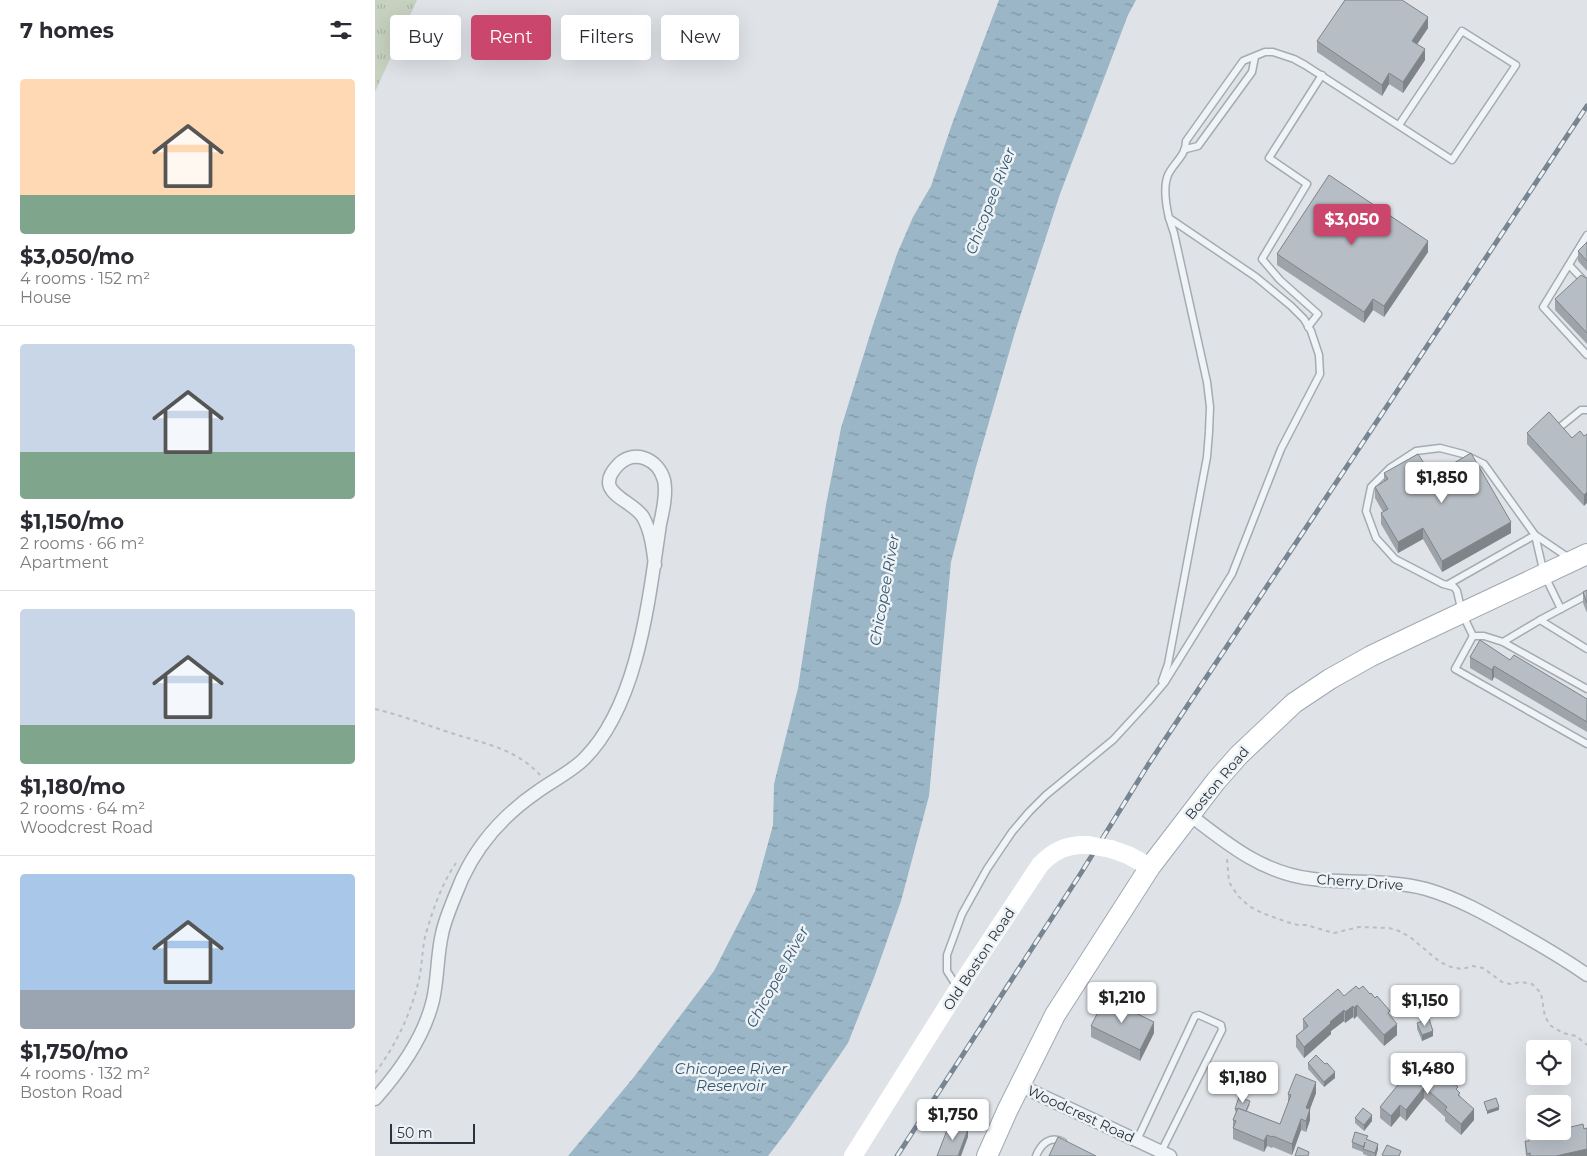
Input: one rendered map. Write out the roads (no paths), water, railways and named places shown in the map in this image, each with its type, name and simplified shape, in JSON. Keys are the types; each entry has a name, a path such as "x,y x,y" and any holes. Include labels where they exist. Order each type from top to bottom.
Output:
{"main road":[{"name":"Boston Road","path":"987,1156 1019,1085 1055,1015 1112,924 1150,867 1239,755 1294,703 1330,679 1371,656 1580,557"}],"street":[{"path":"375,1099 395,1077 411,1052 425,1022 433,1000 442,933 463,878 480,847 513,810 584,759 605,732 629,681 638,650 655,565 663,508 664,480 658,468 651,461 643,457 627,458 612,472 609,482 617,498 635,509 642,516 651,537 655,565"},
{"name":"Cherry Drive","path":"1190,815 1227,844 1259,863 1294,876 1312,879 1375,881 1400,884 1425,889 1449,897 1494,919 1587,975"},
{"name":"Old Boston Road","path":"853,1156 1035,873 1053,852 1065,847 1088,845 1111,849 1128,855 1150,867"},
{"name":"Woodcrest Road","path":"1019,1085 1165,1154"}],"lane":[{"path":"1159,689 1168,664 1207,457 1210,407 1206,374 1165,196 1168,176 1186,149 1186,141 1243,61 1265,52 1273,52 1294,59 1322,75 1452,160 1516,65 1462,31 1399,125"},
{"path":"1186,149 1198,146 1252,72 1255,57"},
{"path":"1308,327 1318,314 1280,280 1262,259 1307,184 1269,158 1322,75"},
{"path":"961,986 954,982 947,972 947,955 962,914 998,851 1029,812 1046,795 1113,740 1159,689 1232,574 1281,449 1320,374 1319,355 1308,327 1297,312 1275,292 1169,218"},
{"path":"1587,235 1543,307 1587,355"},
{"path":"1569,265 1587,284"},
{"path":"1559,427 1581,410 1587,410"},
{"path":"1473,636 1462,614 1457,591 1395,559 1375,538 1366,510 1371,487 1390,468 1416,451 1440,448 1463,454 1484,464 1535,535 1544,574 1561,609"},
{"path":"1535,535 1580,557"},
{"path":"1447,585 1535,535"},
{"path":"1503,642 1587,595"},
{"path":"1540,620 1587,649"},
{"path":"1473,636 1484,636 1503,642 1587,689"},
{"path":"1473,636 1455,669 1587,744"},
{"path":"1137,1140 1195,1016 1199,1015 1221,1025 1222,1030 1165,1154"},
{"path":"1036,1156 1040,1147 1052,1139 1067,1144"}],"water":[{"path":"999,0 1136,0 1128,15 1060,194 1015,332 976,467 951,562 929,796 901,901 875,975 848,1043 768,1156 568,1156 634,1077 714,971 755,891 773,825 774,784 798,688 826,505 841,428 897,254 913,217 931,186 952,124"}],"railway":[{"path":"897,1156 1081,873 1148,765 1587,106"}],"water label":[{"name":"Chicopee River","path":"990,201"},
{"name":"Chicopee River","path":"884,590"},
{"name":"Chicopee River","path":"777,977"},
{"name":"Chicopee River Reservoir","path":"731,1076"}]}
